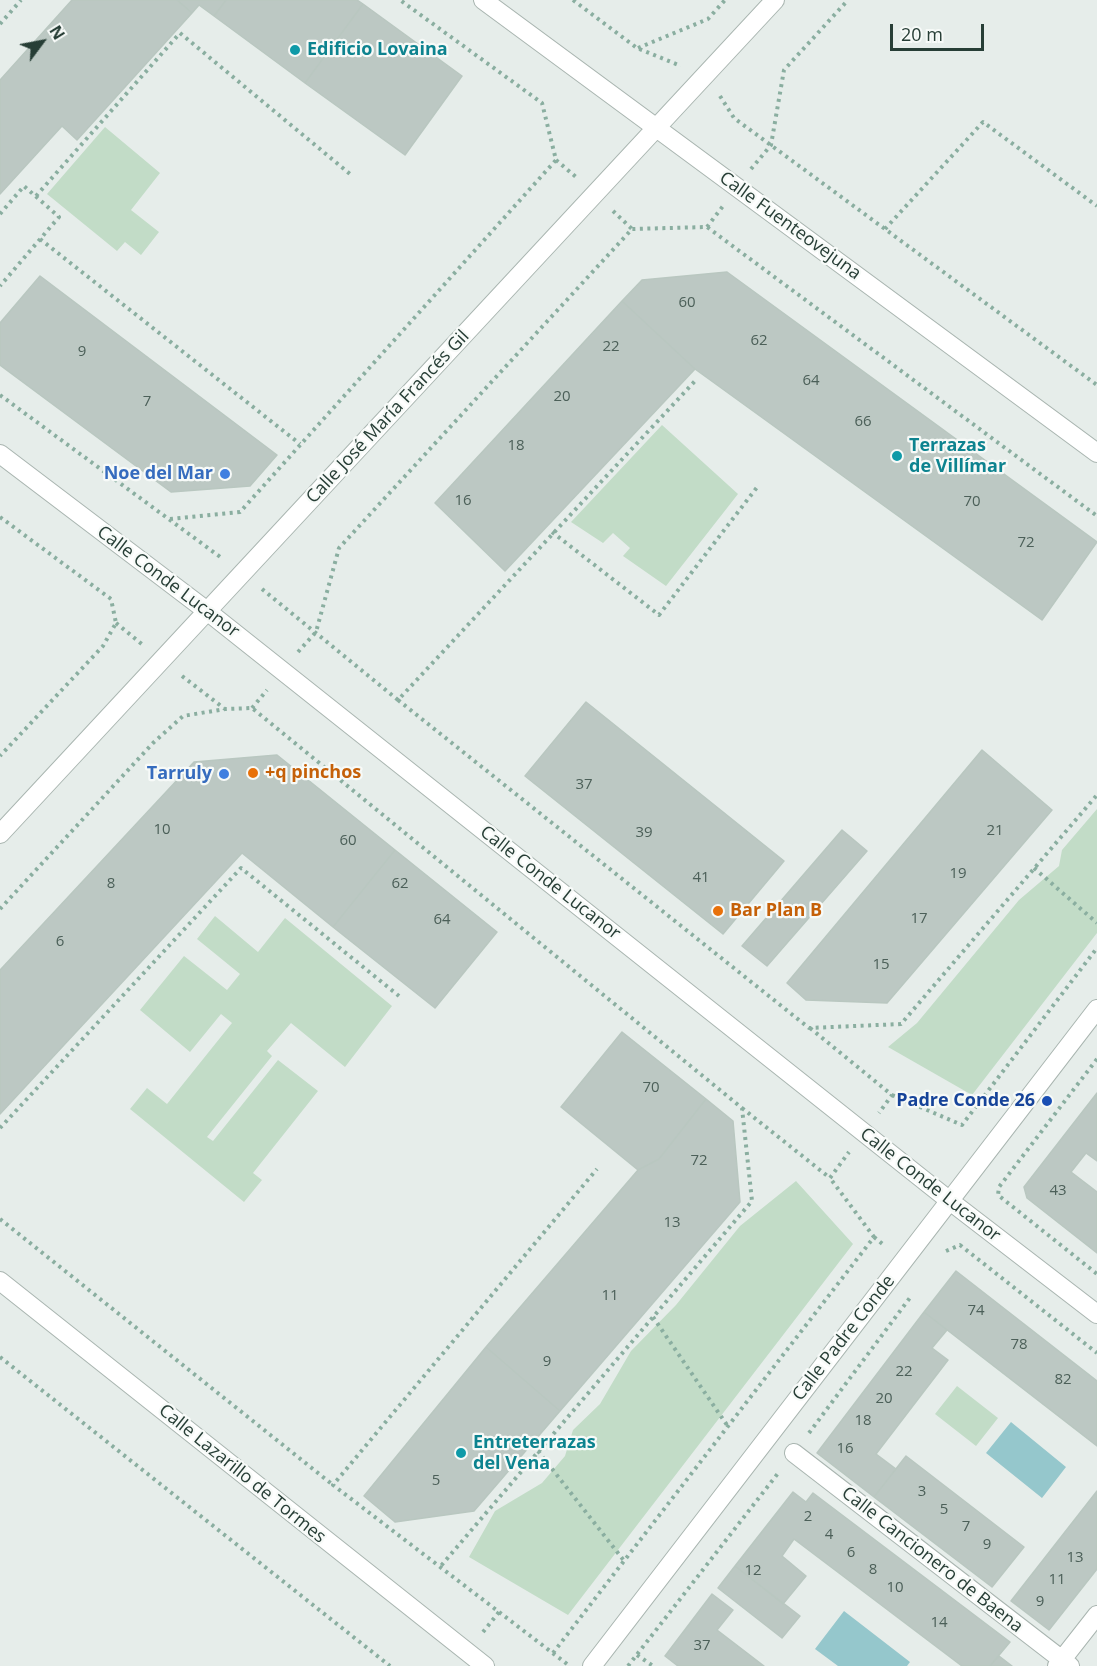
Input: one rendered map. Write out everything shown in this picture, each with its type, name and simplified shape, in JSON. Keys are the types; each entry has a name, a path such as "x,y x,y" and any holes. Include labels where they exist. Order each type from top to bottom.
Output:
{"street":[{"name":"Calle Fuenteovejuna","path":"483,0 1097,453"},
{"name":"Calle José María Francés Gil","path":"0,834 775,0"},
{"name":"Calle Conde Lucanor","path":"0,454 207,610 950,1201 1097,1314"},
{"name":"Calle Padre Conde","path":"592,1666 1097,1009"},
{"name":"Calle Lazarillo de Tormes","path":"0,1281 485,1666"},
{"name":"Calle Cancionero de Baena","path":"794,1454 1063,1664"},
{"path":"1063,1664 1097,1615"}],"path":[{"path":"0,24 21,0"},
{"path":"170,519 240,512 556,160 542,103 400,0"},
{"path":"573,0 638,48 689,70 702,79 720,96 734,118 1097,385"},
{"path":"638,48 708,19 725,0"},
{"path":"771,145 784,70 848,0"},
{"path":"36,196 180,33 350,174"},
{"path":"885,229 982,122 1097,206"},
{"path":"0,214 24,186 59,217 0,286"},
{"path":"316,632 339,548 633,229 707,227 1097,516"},
{"path":"40,239 300,444"},
{"path":"398,700 694,381"},
{"path":"0,395 242,574 809,1028 901,1024 1097,795"},
{"path":"552,532 658,615 758,486"},
{"path":"0,517 111,599 116,623 103,646 0,756"},
{"path":"0,909 153,743 183,716 225,709 252,708 742,1108 752,1201 440,1567"},
{"path":"0,1128 241,868 399,996"},
{"path":"1035,868 1097,923"},
{"path":"892,1095 962,1125 1097,948"},
{"path":"1097,1059 999,1187 998,1195 1097,1274"},
{"path":"333,1485 597,1169"},
{"path":"553,1654 874,1238 830,1178"},
{"path":"0,1220 333,1485 570,1666"},
{"path":"942,1256 948,1248 960,1245 1097,1353"},
{"path":"628,1666 794,1454 919,1287"},
{"path":"653,1317 729,1428"},
{"path":"0,1358 390,1666"},
{"path":"538,1451 625,1562"},
{"path":"637,1654 653,1666"}],"green space":[{"path":"105,127 160,173 131,210 159,232 141,255 125,242 117,251 47,194"},
{"path":"662,425 738,494 666,586 623,556 630,548 613,533 603,543 571,522"},
{"path":"1097,809 1097,933 972,1095 888,1047 917,1023 1019,900 1059,866 1062,850"},
{"path":"215,916 258,952 285,918 392,1006 345,1067 291,1023 267,1051 272,1056 207,1137 213,1141 278,1060 318,1091 253,1173 262,1180 244,1202 130,1109 147,1088 167,1104 232,1023 221,1014 190,1052 140,1010 184,956 227,990 240,974 197,939"},
{"path":"796,1181 853,1244 568,1615 469,1557 495,1511 542,1483 565,1456 573,1430 600,1404 631,1351 676,1305 740,1226"},
{"path":"957,1386 998,1418 976,1446 935,1414"}],"water":[{"path":"1011,1422 1066,1467 1042,1498 986,1453"},
{"path":"844,1611 910,1662 907,1666 838,1666 815,1649"}],"building":[{"path":"72,0 177,0 192,13 77,140 62,126 0,194 0,80"},
{"path":"177,0 226,0 214,16 199,5 192,13"},
{"name":"Edificio Lovaina","path":"226,0 357,0 363,4 305,83 214,16"},
{"path":"363,4 462,76 405,155 305,83"},
{"name":"Terrazas de Villímar","path":"727,272 1097,542 1042,620 695,369 622,301 642,280"},
{"path":"40,276 277,455 250,486 171,492 0,365 0,323"},
{"path":"622,301 695,369 505,571 435,503"},
{"path":"586,702 784,861 723,934 525,776"},
{"path":"982,750 1052,810 887,1003 806,1000 787,983"},
{"path":"277,755 395,850 333,927 242,853 0,1114 0,970 194,762"},
{"path":"842,830 867,851 767,966 742,946"},
{"path":"395,850 497,932 435,1008 333,927"},
{"path":"622,1032 706,1099 659,1159 638,1170 561,1107"},
{"path":"1097,1093 1097,1161 1086,1153 1071,1172 1097,1192 1097,1253 1027,1198 1024,1187"},
{"path":"706,1099 733,1121 740,1202 560,1411 486,1347 638,1170 659,1159"},
{"path":"956,1271 1097,1381 1097,1446 924,1312"},
{"path":"924,1312 947,1330 932,1348 948,1360 876,1454 896,1469 874,1497 817,1453"},
{"name":"Entreterrazas del Vena","path":"486,1347 560,1411 474,1511 395,1522 364,1496"},
{"path":"906,1456 1024,1547 992,1587 874,1497"},
{"path":"1097,1491 1097,1569 1049,1630 1011,1601"},
{"path":"793,1492 806,1502 813,1493 1010,1642 990,1666 962,1666 794,1539 782,1556 806,1576 783,1604 735,1566"},
{"path":"735,1566 800,1616 782,1638 718,1588"},
{"path":"712,1594 733,1610 717,1630 764,1666 678,1666 665,1656"},
{"path":"999,1656 1012,1666 990,1666"}],"place":[{"name":"Edificio Lovaina","path":"295,50"},
{"name":"Terrazas de Villímar","path":"897,456"},
{"name":"Noe del Mar","path":"225,474"},
{"name":"+q pinchos","path":"253,773"},
{"name":"Tarruly","path":"224,774"},
{"name":"Bar Plan B","path":"718,911"},
{"name":"Padre Conde 26","path":"1047,1101"},
{"name":"Entreterrazas del Vena","path":"461,1453"}]}
